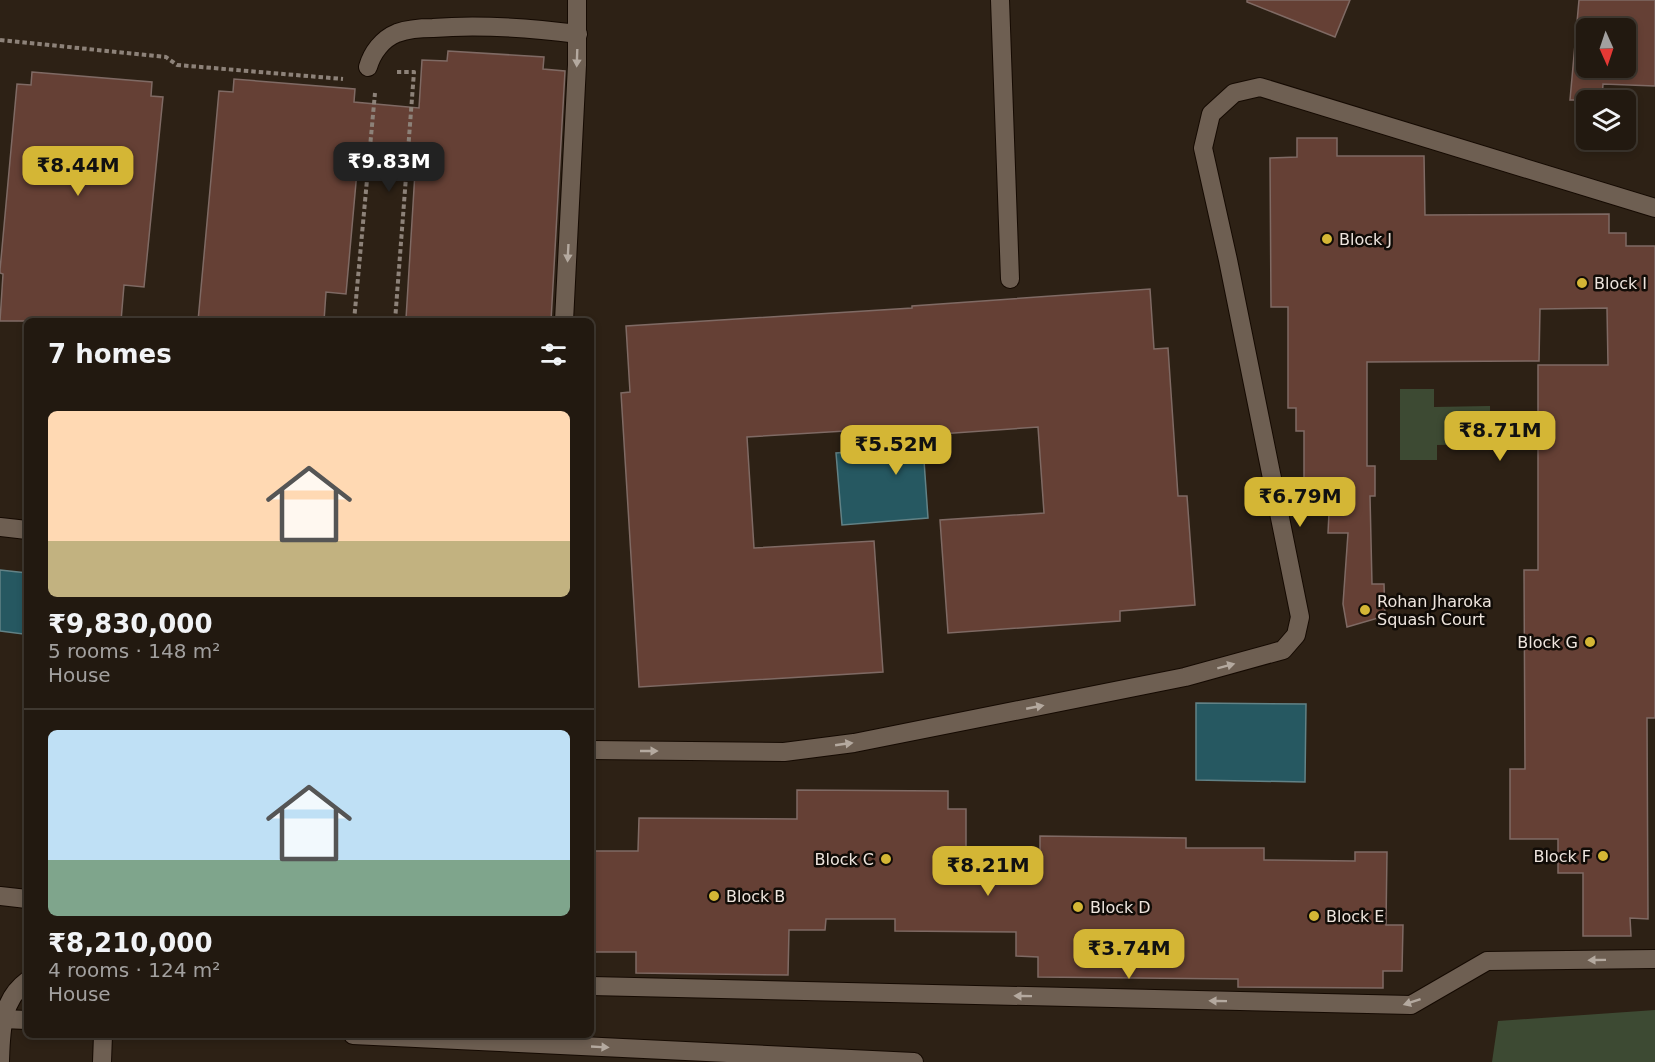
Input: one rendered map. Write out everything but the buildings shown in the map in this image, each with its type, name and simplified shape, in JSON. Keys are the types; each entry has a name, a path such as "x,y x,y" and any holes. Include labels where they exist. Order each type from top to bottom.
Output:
{"street":[{"path":"564,318 578,34 577,0"},
{"path":"1000,0 1010,279"},
{"path":"368,68 373,52 395,34 413,29 457,26 548,30 578,34"},
{"path":"594,750 784,752 854,742 1185,677 1283,650 1296,635 1300,617 1203,148 1211,114 1234,93 1260,87 1655,208"},
{"path":"0,527 24,530"},
{"path":"0,896 24,899"},
{"path":"594,986 1411,1005 1487,961 1655,959"},
{"path":"0,1061 2,1019 14,995 24,984"},
{"path":"2,1019 24,1020"},
{"path":"102,1062 103,1038"},
{"path":"415,1038 914,1062"}],"path":[{"path":"0,40 166,57 177,65 353,79"},
{"path":"393,72 414,72 395,318"},
{"path":"354,318 375,93"}],"green space":[{"path":"1400,389 1434,389 1434,407 1490,406 1490,444 1437,445 1437,460 1400,460"},
{"path":"1655,1010 1655,1062 1492,1062 1498,1021"}],"water":[{"path":"923,446 928,518 842,525 836,453"},
{"path":"0,570 24,573 23,634 0,631"},
{"path":"1196,703 1306,704 1305,782 1196,780"}],"place":[{"name":"Block J","path":"1327,239"},
{"name":"Block I","path":"1582,283"},
{"name":"Rohan Jharoka Squash Court","path":"1365,610"},
{"name":"Block G","path":"1590,642"},
{"name":"Block F","path":"1603,856"},
{"name":"Block C","path":"886,859"},
{"name":"Block B","path":"714,896"},
{"name":"Block D","path":"1078,907"},
{"name":"Block E","path":"1314,916"}]}
